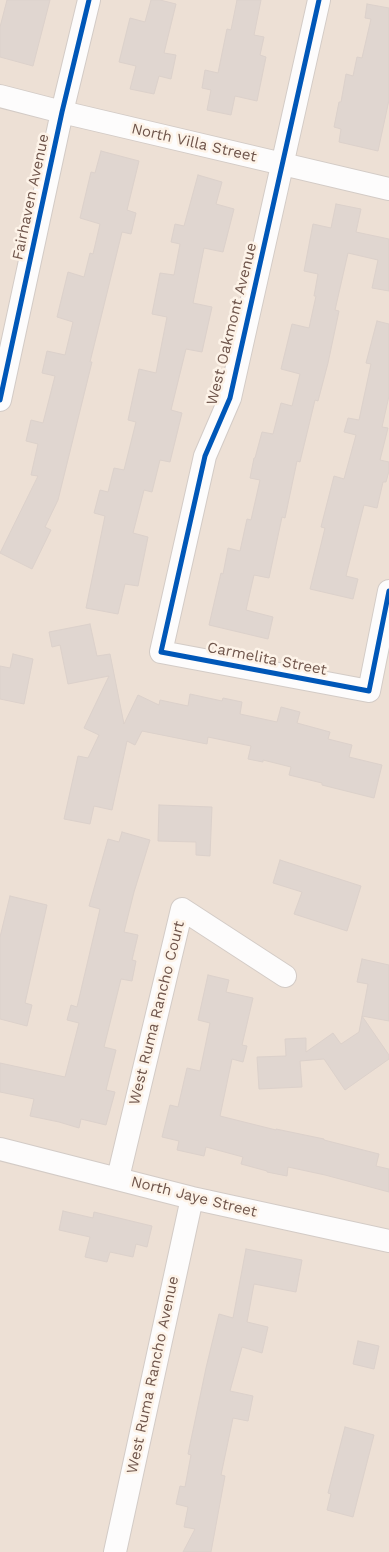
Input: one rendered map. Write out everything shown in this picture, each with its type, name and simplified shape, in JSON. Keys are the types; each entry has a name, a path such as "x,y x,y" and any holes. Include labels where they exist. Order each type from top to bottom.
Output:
{"street":[{"name":"Fairhaven Avenue","path":"0,400 62,112 89,0"},
{"name":"West Oakmont Avenue","path":"162,652 206,456 230,398 319,0"},
{"name":"North Villa Street","path":"0,96 389,189"},
{"name":"Carmelita Street","path":"162,652 369,692 389,591"},
{"name":"West Ruma Rancho Court","path":"118,1178 182,909 285,976"},
{"name":"North Jaye Street","path":"0,1149 192,1198 389,1241"},
{"name":"West Ruma Rancho Avenue","path":"115,1552 192,1198"}],"shaded area":[{"path":"0,0 389,0 389,1552 0,1552"}],"building":[{"path":"7,0 50,0 33,66 0,57 0,27"},
{"path":"151,0 176,4 164,53 176,55 171,79 159,76 154,94 130,89 136,66 119,62 130,18 145,22"},
{"path":"237,0 261,0 254,35 264,37 260,55 266,57 257,101 235,96 231,115 207,110 211,90 202,88 205,70 218,73 227,29 231,30"},
{"path":"367,4 389,8 389,100 378,151 339,142 341,129 334,127 346,74 353,76 357,57 362,58 371,19 365,18"},
{"path":"101,151 139,161 127,210 136,213 131,234 122,232 58,500 45,527 51,530 32,569 0,553 38,476 31,475 38,444 26,441 31,420 43,423 55,376 42,373 47,351 65,355 73,322 57,317 68,272 84,277 90,253 93,254 100,224 80,218 91,172 95,173"},
{"path":"198,175 222,182 216,204 234,209 223,252 204,248 193,303 212,307 202,352 186,349 171,410 182,413 170,462 160,460 152,492 144,490 133,533 148,537 138,586 125,584 118,614 86,608 105,516 94,513 100,490 108,492 114,468 124,470 136,422 128,420 139,369 156,373 167,317 152,314 160,273 174,275 180,244 171,242 175,224 184,226"},
{"path":"336,204 361,209 356,232 389,239 389,291 372,288 378,260 348,253 335,310 339,311 328,363 318,401 315,400 300,462 297,461 285,518 282,517 269,578 254,575 246,610 273,617 268,639 209,625 228,548 240,551 247,519 251,520 260,480 250,478 262,432 273,434 281,403 292,406 300,374 281,369 292,324 309,328 316,296 314,296 318,274 304,271 313,224 331,228"},
{"path":"377,321 389,324 389,396 382,427 388,428 380,460 389,462 389,471 386,482 383,482 377,508 364,505 346,576 358,579 353,599 310,589 325,528 321,527 334,476 344,479 356,435 344,432 348,418 359,420 371,364 366,363"},
{"path":"90,624 97,656 110,654 124,724 138,695 159,705 160,700 188,706 190,694 222,701 223,698 242,702 240,714 277,722 281,707 300,712 297,723 330,732 328,739 352,745 349,757 382,765 374,798 289,775 291,767 263,760 263,762 248,759 251,746 208,737 207,744 142,731 135,745 127,741 112,810 94,806 90,824 64,819 78,756 88,758 99,735 84,728 109,676 68,684 60,645 52,647 49,632"},
{"path":"13,654 33,659 24,704 0,699 0,666 10,668"},
{"path":"159,805 212,807 210,856 196,855 196,842 158,841"},
{"path":"122,832 150,840 124,932 138,935 132,960 136,961 132,981 121,979 104,1047 116,1050 106,1090 115,1092 106,1125 81,1119 79,1128 30,1116 34,1099 0,1092 0,1063 65,1077 79,1023 67,1020 71,1005 77,1007 100,909 89,906 108,839 119,842"},
{"path":"280,860 361,886 347,931 294,914 302,892 273,883"},
{"path":"10,896 47,905 25,1003 32,1005 27,1026 0,1019 0,937"},
{"path":"362,959 389,965 389,1021 362,1016 368,984 357,982"},
{"path":"208,975 229,980 226,992 253,998 242,1045 247,1046 243,1062 232,1059 220,1116 276,1130 324,1139 379,1154 376,1166 389,1169 389,1192 288,1167 287,1176 267,1172 241,1164 243,1157 206,1147 204,1156 177,1150 179,1141 162,1137 170,1105 178,1107 187,1068 200,1071 210,1023 198,1020"},
{"path":"362,1016 389,1055 389,1059 345,1090 324,1059 300,1061 302,1087 259,1089 257,1057 286,1056 285,1039 306,1038 306,1052 333,1033 341,1044 359,1032"},
{"path":"63,1211 93,1218 94,1212 152,1226 147,1247 136,1244 133,1257 110,1252 107,1262 85,1257 90,1237 59,1230"},
{"path":"246,1249 302,1260 296,1292 254,1284 247,1322 268,1327 262,1353 242,1347 230,1391 253,1396 248,1421 233,1418 221,1475 225,1476 211,1552 183,1552 195,1529 184,1527 188,1507 176,1504 180,1486 185,1487 191,1455 188,1454 219,1314 233,1318"},
{"path":"358,1341 379,1346 374,1369 353,1364"},
{"path":"345,1427 374,1435 353,1517 327,1510 331,1494 328,1493"}],"cycle path":[{"path":"0,400 62,112 89,0"},
{"path":"319,0 230,398 205,456 161,652 369,691 389,591"}]}
